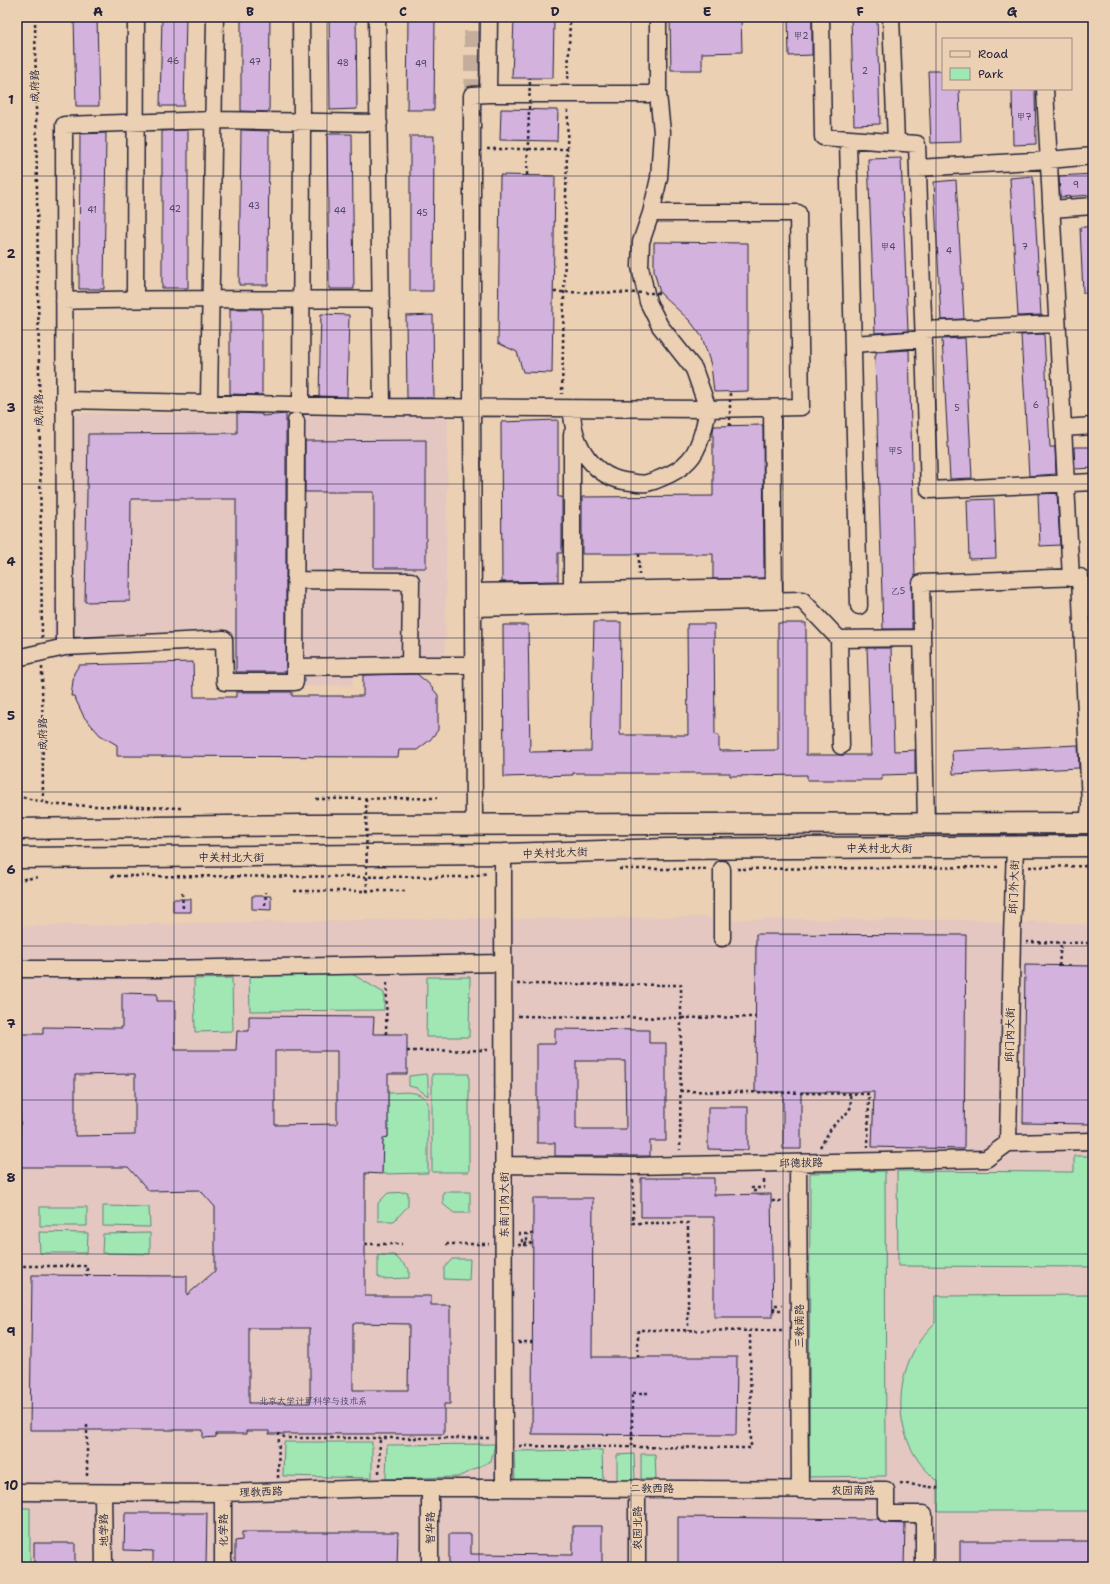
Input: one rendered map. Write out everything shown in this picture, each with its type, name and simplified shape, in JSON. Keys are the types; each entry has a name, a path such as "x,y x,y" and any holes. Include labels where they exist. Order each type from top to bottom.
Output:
{"main road":[{"path":"17,826 926,822 1091,823"},
{"name":"中关村北大街","path":"17,858 503,862 667,849 1093,846"}],"street":[{"path":"135,298 136,17"},
{"path":"209,402 214,17"},
{"path":"301,17 301,405"},
{"path":"377,17 382,407"},
{"path":"488,94 489,17"},
{"path":"568,413 578,443 588,460 604,472 622,481 646,483 674,474 690,460 700,440 708,409 694,369 660,326 648,302 640,267 641,242 651,213 660,170 662,132 658,94 658,17"},
{"path":"821,17 823,137 917,144 929,490 1093,482"},
{"path":"891,17 896,142"},
{"path":"1045,90 1071,578"},
{"path":"474,825 472,95 658,94"},
{"path":"65,647 64,125 213,120 379,123"},
{"path":"848,139 859,606"},
{"path":"918,168 1093,156"},
{"path":"1051,209 1093,206"},
{"path":"64,400 382,407 472,407 568,413 801,407 798,213 651,213"},
{"path":"64,301 135,298 301,300 381,299"},
{"path":"853,344 924,335 1057,324"},
{"path":"772,408 774,594"},
{"path":"568,413 572,590"},
{"path":"17,658 42,651 65,647 224,639 225,682 295,682 296,421"},
{"path":"1063,428 1093,426"},
{"path":"926,822 921,584 1080,578 1091,823"},
{"path":"295,580 411,581 410,665"},
{"path":"473,592 639,589 774,594 802,600 839,639 841,746"},
{"path":"473,608 774,594"},
{"path":"839,639 922,638"},
{"path":"295,668 473,665"},
{"name":"邱门外大街","path":"1012,934 1015,846"},
{"name":"东南门内大街","path":"503,862 504,1165 511,1244 504,1442 504,1488"},
{"path":"722,869 722,938"},
{"name":"邱门内大街","path":"1008,1142 1012,934"},
{"path":"17,969 160,969 503,963"},
{"path":"1008,1142 1093,1141"},
{"name":"邱德拔路","path":"504,1165 633,1166 986,1159 1008,1142"},
{"name":"三教南路","path":"798,1163 800,1490"},
{"name":"理教西路","path":"17,1492 223,1493 379,1488 504,1488"},
{"name":"智华路","path":"430,1488 430,1567"},
{"name":"二教西路","path":"504,1488 800,1490"},
{"name":"农园北路","path":"637,1488 638,1567"},
{"name":"农园南路","path":"800,1490 886,1490 886,1514 924,1514 924,1567"},
{"name":"地学路","path":"104,1493 104,1567"},
{"name":"化学路","path":"223,1493 223,1567"}],"path":[{"name":"成府路","path":"35,17 43,803"},
{"path":"568,413 566,149 570,17"},
{"path":"527,175 530,78"},
{"path":"487,149 566,149"},
{"path":"554,292 660,293"},
{"path":"730,391 730,426"},
{"path":"639,554 639,589"},
{"path":"316,800 437,798"},
{"path":"366,799 366,891"},
{"path":"106,876 468,877 503,862"},
{"path":"612,870 1093,866"},
{"path":"17,880 43,876"},
{"path":"294,891 406,891"},
{"path":"265,905 266,892"},
{"path":"182,893 183,908"},
{"path":"1012,934 1061,942 1093,943"},
{"path":"1059,966 1061,942"},
{"path":"386,1034 387,965"},
{"path":"503,984 681,985 679,1165"},
{"path":"503,1015 681,1018 755,1017"},
{"path":"407,1051 503,1050"},
{"path":"680,1091 869,1094 868,1162"},
{"path":"816,1162 816,1155 832,1127 851,1107 850,1094"},
{"path":"633,1166 633,1223 688,1223 688,1330"},
{"path":"756,1191 752,1191 752,1188 764,1188"},
{"path":"522,1234 533,1234"},
{"path":"446,1244 530,1245 531,1243 522,1242 522,1240 527,1240 528,1234"},
{"path":"365,1244 402,1244"},
{"path":"17,1266 87,1266 86,1280"},
{"path":"774,1310 774,1305 782,1305"},
{"path":"638,1357 638,1330 798,1330"},
{"path":"278,1491 279,1434 286,1438 380,1437 632,1446 751,1448 750,1331"},
{"path":"524,1343 532,1343"},
{"path":"632,1446 632,1393 649,1393"},
{"path":"87,1425 87,1493"},
{"path":"379,1488 380,1437"},
{"path":"886,1490 886,1482 938,1488"}],"shaded area":[{"path":"59,413 448,416 445,664 352,667 353,685 219,689 218,648 52,659"},
{"path":"705,917 722,922 745,919 990,920 1013,927 1032,921 1093,925 1093,1567 17,1567 17,922 25,926 486,918 503,923 522,918"}],"green space":[{"path":"254,974 352,974 384,993 384,1010 250,1011 249,978"},
{"path":"427,977 470,977 469,1037 426,1037"},
{"path":"232,978 233,1031 195,1032 194,979"},
{"path":"426,1074 428,1079 428,1096 417,1088 409,1086 409,1076"},
{"path":"432,1074 469,1074 469,1172 432,1172"},
{"path":"388,1093 415,1093 424,1098 428,1103 428,1173 382,1174 383,1138 388,1137"},
{"path":"1074,1156 1093,1156 1093,1267 898,1266 897,1171 1074,1172"},
{"path":"885,1171 886,1476 809,1477 810,1173"},
{"path":"408,1192 408,1206 394,1221 378,1221 378,1203 388,1193"},
{"path":"443,1192 470,1192 470,1213 454,1213 443,1204"},
{"path":"103,1206 149,1207 150,1227 103,1226"},
{"path":"40,1207 87,1207 87,1226 40,1226"},
{"path":"39,1232 88,1233 87,1253 40,1253"},
{"path":"150,1233 150,1254 102,1253 103,1234"},
{"path":"378,1255 394,1255 409,1269 409,1278 382,1279 378,1276"},
{"path":"452,1259 470,1259 469,1280 444,1279 444,1268"},
{"path":"1093,1295 1093,1511 938,1511 938,1481 921,1465 910,1446 903,1425 901,1403 903,1381 910,1360 920,1340 935,1323 935,1296"},
{"path":"284,1442 372,1442 372,1478 283,1476"},
{"path":"495,1444 491,1461 458,1477 386,1479 387,1445"},
{"path":"602,1450 603,1482 515,1482 514,1451"},
{"path":"634,1454 635,1481 617,1481 617,1455"},
{"path":"641,1454 655,1454 656,1479 641,1479"},
{"path":"17,1508 30,1508 30,1567 17,1567"}],"building":[{"path":"74,17 97,17 99,106 76,106"},
{"path":"162,17 186,17 184,106 160,106"},
{"path":"241,17 270,17 269,112 241,111"},
{"path":"329,17 356,17 357,109 330,110"},
{"path":"408,17 435,17 434,110 407,110"},
{"path":"514,17 554,17 553,78 512,78"},
{"path":"670,17 741,17 742,52 702,53 702,70 671,70"},
{"path":"788,17 812,17 812,55 789,56"},
{"path":"851,17 877,17 880,124 854,125"},
{"path":"928,71 942,71 942,90 959,90 961,142 931,143"},
{"path":"1012,90 1035,90 1036,144 1013,145"},
{"path":"501,109 558,110 557,141 500,140"},
{"path":"188,130 188,288 162,288 162,131"},
{"path":"241,130 269,131 268,285 239,285"},
{"path":"106,133 104,289 79,289 80,134"},
{"path":"327,134 352,134 354,289 329,289"},
{"path":"410,136 434,136 433,291 410,291"},
{"path":"901,158 908,331 875,333 868,159"},
{"path":"1093,174 1093,195 1060,197 1059,176"},
{"path":"500,175 555,176 552,373 523,372 517,352 498,343"},
{"path":"1033,176 1041,315 1018,316 1010,178"},
{"path":"956,180 964,319 941,320 934,182"},
{"path":"1080,227 1093,227 1093,293 1083,293"},
{"path":"654,242 748,243 748,391 714,392 711,365 702,337 690,321 660,293 654,271"},
{"path":"230,309 262,309 262,395 230,394"},
{"path":"321,314 349,315 347,397 319,396"},
{"path":"433,315 434,398 407,398 406,316"},
{"path":"1021,335 1044,335 1050,447 1055,447 1056,474 1029,476"},
{"path":"965,338 972,478 950,479 942,339"},
{"path":"909,350 915,576 912,583 912,629 883,629 875,356 876,352"},
{"path":"237,413 262,414 262,416 286,414 286,672 236,672 236,499 131,499 130,601 85,602 88,434 237,433"},
{"path":"558,420 558,497 562,497 562,553 558,553 558,581 502,582 501,422"},
{"path":"763,425 764,578 713,579 713,554 582,554 582,497 713,496 714,426"},
{"path":"426,440 426,568 374,568 374,492 305,492 305,441"},
{"path":"1074,447 1093,447 1093,468 1075,469"},
{"path":"1057,493 1060,545 1040,546 1038,494"},
{"path":"994,499 996,558 969,559 967,500"},
{"path":"594,622 621,622 620,735 688,735 687,624 714,624 715,735 719,735 719,751 778,750 778,623 806,623 806,755 871,755 867,648 891,648 894,751 915,750 915,774 882,775 882,780 807,780 807,775 730,776 730,773 573,773 573,775 504,777 503,625 528,625 530,752 591,751"},
{"path":"193,662 194,697 236,697 236,692 292,692 292,696 363,696 363,675 417,674 428,683 438,695 438,730 430,740 417,750 399,750 398,757 117,756 117,745 100,735 84,717 74,696 71,696 74,673 79,665"},
{"path":"1078,745 1079,768 953,774 952,751"},
{"path":"252,896 271,896 271,910 252,909"},
{"path":"173,899 191,899 191,912 173,912"},
{"path":"756,934 966,935 964,1149 872,1147 874,1092 801,1092 801,1149 783,1149 783,1092 755,1092"},
{"path":"1025,965 1093,966 1091,1124 1023,1123"},
{"path":"122,993 157,994 157,1001 175,1001 175,1050 236,1050 237,1031 249,1031 249,1016 374,1017 373,1034 407,1034 407,1074 388,1074 388,1137 383,1138 382,1174 365,1173 365,1296 431,1296 431,1305 450,1305 450,1404 444,1404 444,1434 269,1434 269,1431 246,1431 246,1434 216,1434 216,1437 203,1438 203,1430 30,1430 32,1275 187,1276 187,1295 215,1271 215,1207 200,1190 149,1191 128,1167 20,1167 21,1034 43,1034 43,1027 122,1028","holes":["275,1051 337,1051 337,1124 275,1125","135,1074 135,1135 75,1136 75,1075","353,1323 409,1324 408,1390 353,1390","249,1328 310,1328 310,1403 249,1403"]},
{"path":"555,1029 649,1030 649,1043 666,1043 666,1141 650,1141 650,1156 555,1156 555,1143 537,1143 537,1044 555,1044","holes":["576,1061 625,1061 626,1129 576,1129"]},
{"path":"708,1107 748,1107 748,1150 708,1149"},
{"path":"641,1178 714,1178 714,1195 771,1194 773,1317 714,1317 714,1217 641,1217"},
{"path":"533,1198 593,1198 592,1357 737,1357 736,1435 532,1434"},
{"path":"125,1513 207,1513 206,1567 153,1567 153,1551 124,1550"},
{"path":"678,1517 878,1519 881,1522 886,1523 905,1524 904,1567 678,1567"},
{"path":"573,1526 602,1526 602,1567 449,1567 449,1534 471,1534 471,1554 573,1555"},
{"path":"242,1532 398,1532 397,1567 235,1567 235,1541 242,1540"},
{"path":"960,1541 1093,1541 1093,1567 960,1567"},
{"path":"34,1543 75,1543 75,1567 34,1567"}],"tunnel":[{"path":"472,17 472,95"}]}
